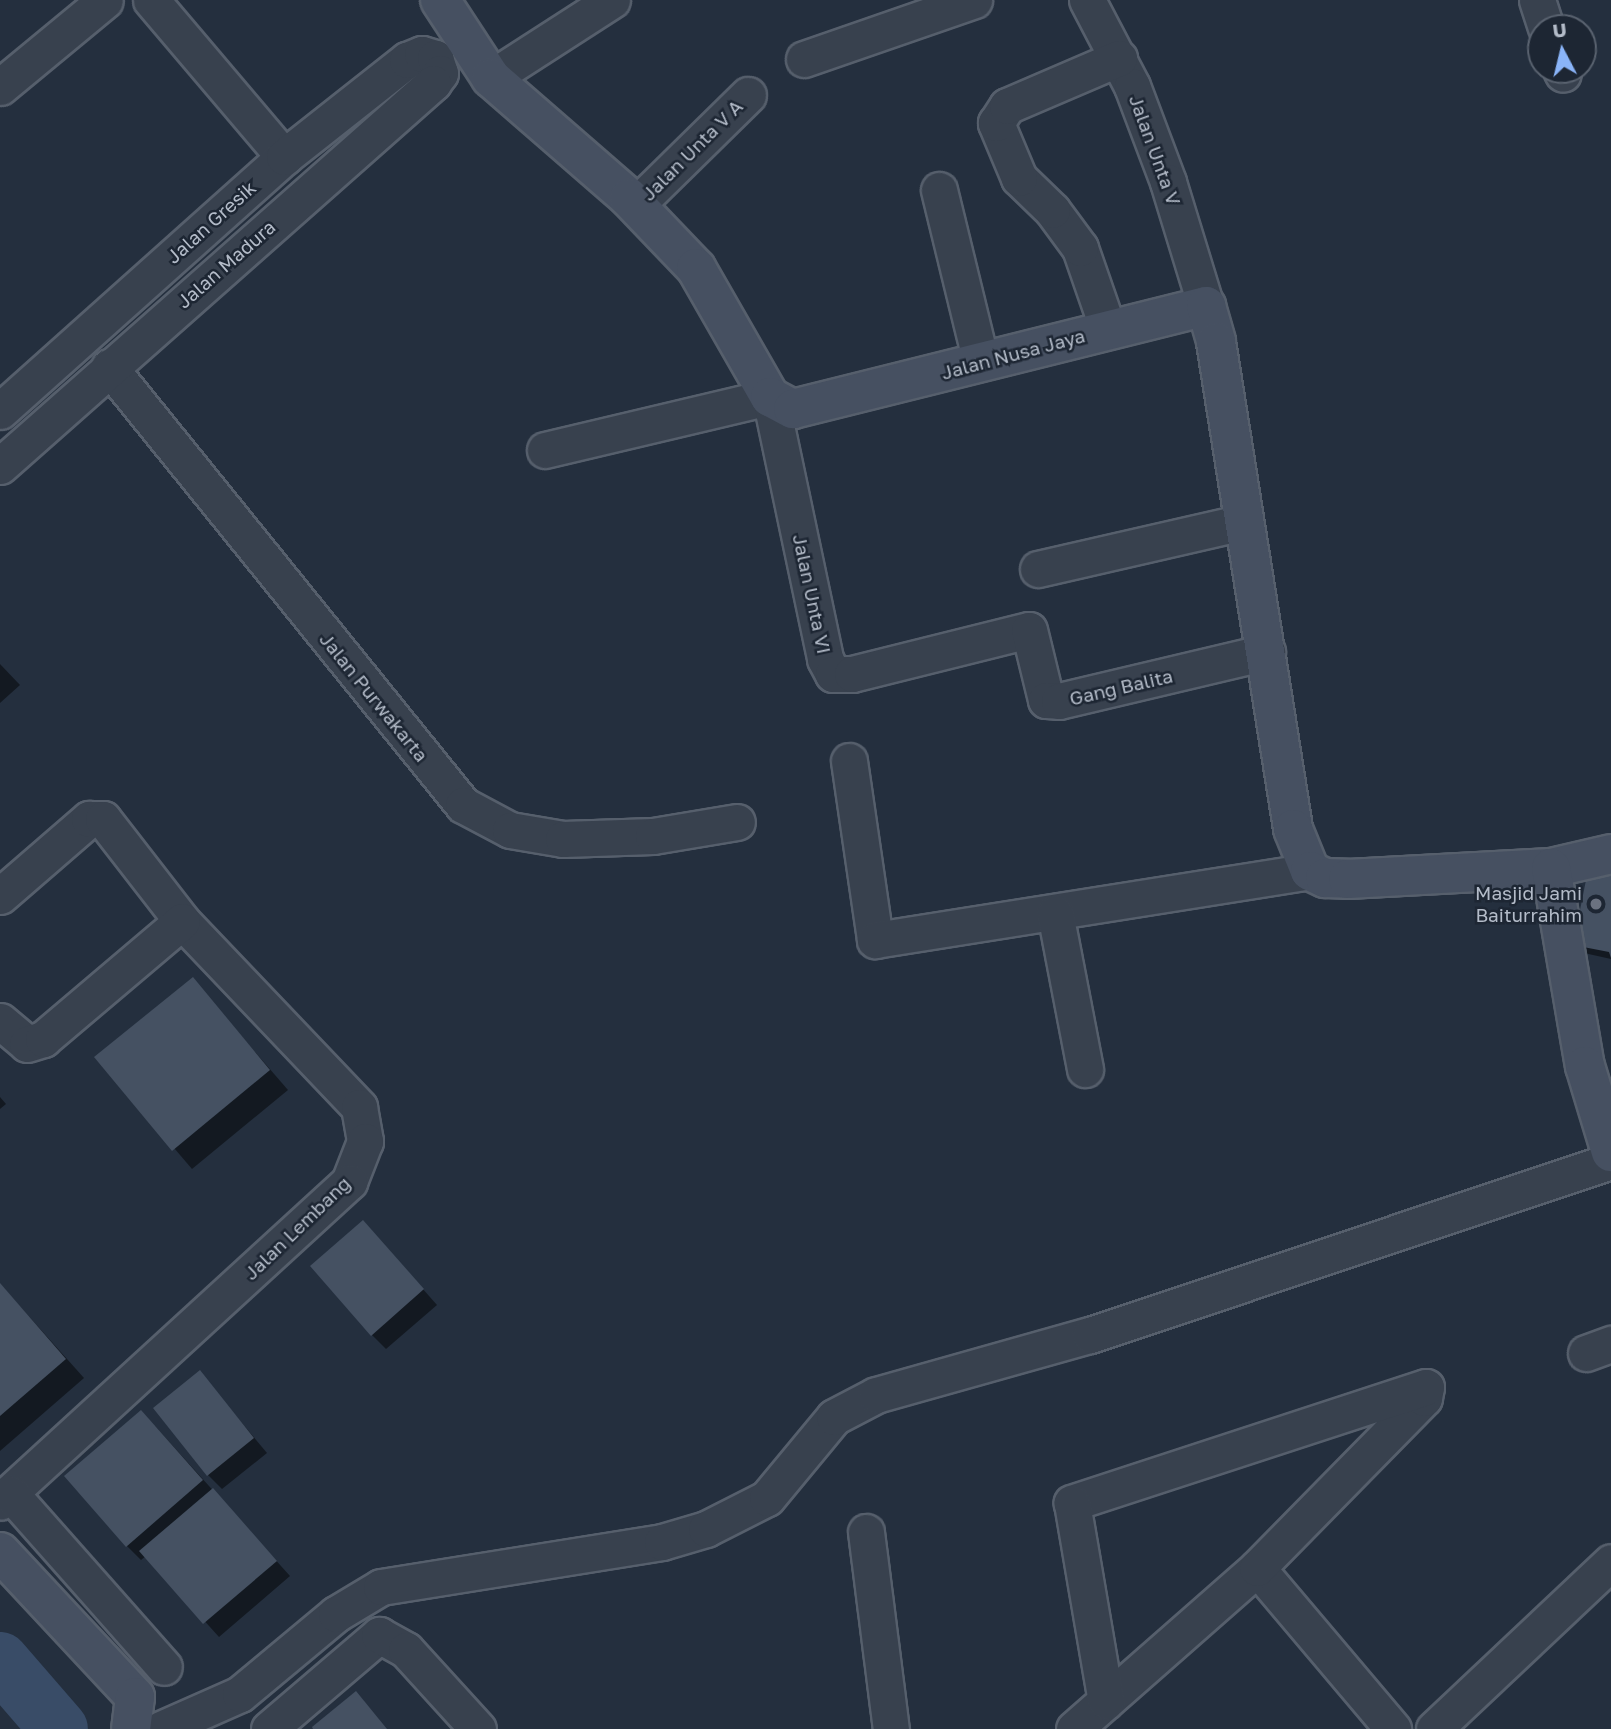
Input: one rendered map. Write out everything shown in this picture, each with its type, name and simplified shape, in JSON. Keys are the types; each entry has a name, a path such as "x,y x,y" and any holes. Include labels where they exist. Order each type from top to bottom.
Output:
{"street":[{"path":"0,87 105,0"},
{"path":"151,0 284,157"},
{"path":"440,0 491,78 636,205 696,268 770,397 545,450"},
{"path":"491,78 612,0"},
{"path":"804,58 974,0"},
{"name":"Jalan Unta V","path":"1087,0 1119,58 1168,183 1206,306"},
{"name":"Jalan Gresik","path":"0,411 284,157 408,60 422,54 435,58"},
{"name":"Jalan Madura","path":"0,466 433,83 440,73 435,58"},
{"path":"1108,329 1080,248 1052,210 1019,178 996,122 1007,106 1119,58"},
{"name":"Jalan Unta V A","path":"636,205 748,95"},
{"path":"939,190 981,362"},
{"path":"1206,306 1216,342 1293,829 1310,871"},
{"name":"Jalan Nusa Jaya","path":"770,397 793,408 810,407 1206,306"},
{"name":"Jalan Purwakarta","path":"109,367 463,805 510,830 563,839 653,836 737,822"},
{"name":"Jalan Unta VI","path":"770,397 825,659 833,674 852,674 1028,629"},
{"path":"1038,569 1243,522"},
{"name":"Gang Balita","path":"1028,629 1046,700 1059,702 1267,652"},
{"path":"849,761 875,940 1310,871 1325,878 1348,879 1551,868 1611,854"},
{"name":"Jalan Lembang","path":"0,896 89,819 98,818 182,921 359,1107 365,1141 360,1161 349,1182 5,1497"},
{"path":"1551,868 1585,1066 1611,1152"},
{"path":"1055,913 1085,1069"},
{"path":"0,1021 27,1044 43,1039 182,921"},
{"path":"0,1552 133,1713 161,1729 240,1694 336,1614 381,1587 662,1542 706,1529 767,1498 834,1418 876,1395 1090,1335 1611,1161"},
{"path":"1074,1729 1106,1701 1257,1568 1424,1398 1426,1387 1072,1503 1106,1701"},
{"path":"5,1497 164,1667"},
{"path":"866,1532 891,1729"},
{"path":"1434,1729 1611,1562"},
{"path":"1257,1568 1393,1729"},
{"path":"270,1729 379,1635 406,1650 478,1729"}],"building":[{"name":"Masjid Jami Baiturrahim","path":"1590,860 1611,864 1611,958 1609,952 1573,945"},
{"path":"193,977 270,1070 172,1151 94,1057"},
{"path":"363,1220 424,1289 371,1336 310,1266"},
{"path":"0,1283 66,1359 0,1416"},
{"path":"200,1370 254,1438 207,1476 153,1408"},
{"path":"141,1410 203,1480 126,1547 64,1476"},
{"path":"213,1488 277,1561 203,1624 139,1551"},
{"path":"356,1691 387,1729 313,1729 312,1727"}],"waterway":[{"path":"0,1661 59,1729"}],"place":[{"name":"Masjid Jami Baiturrahim","path":"1596,904"}]}
